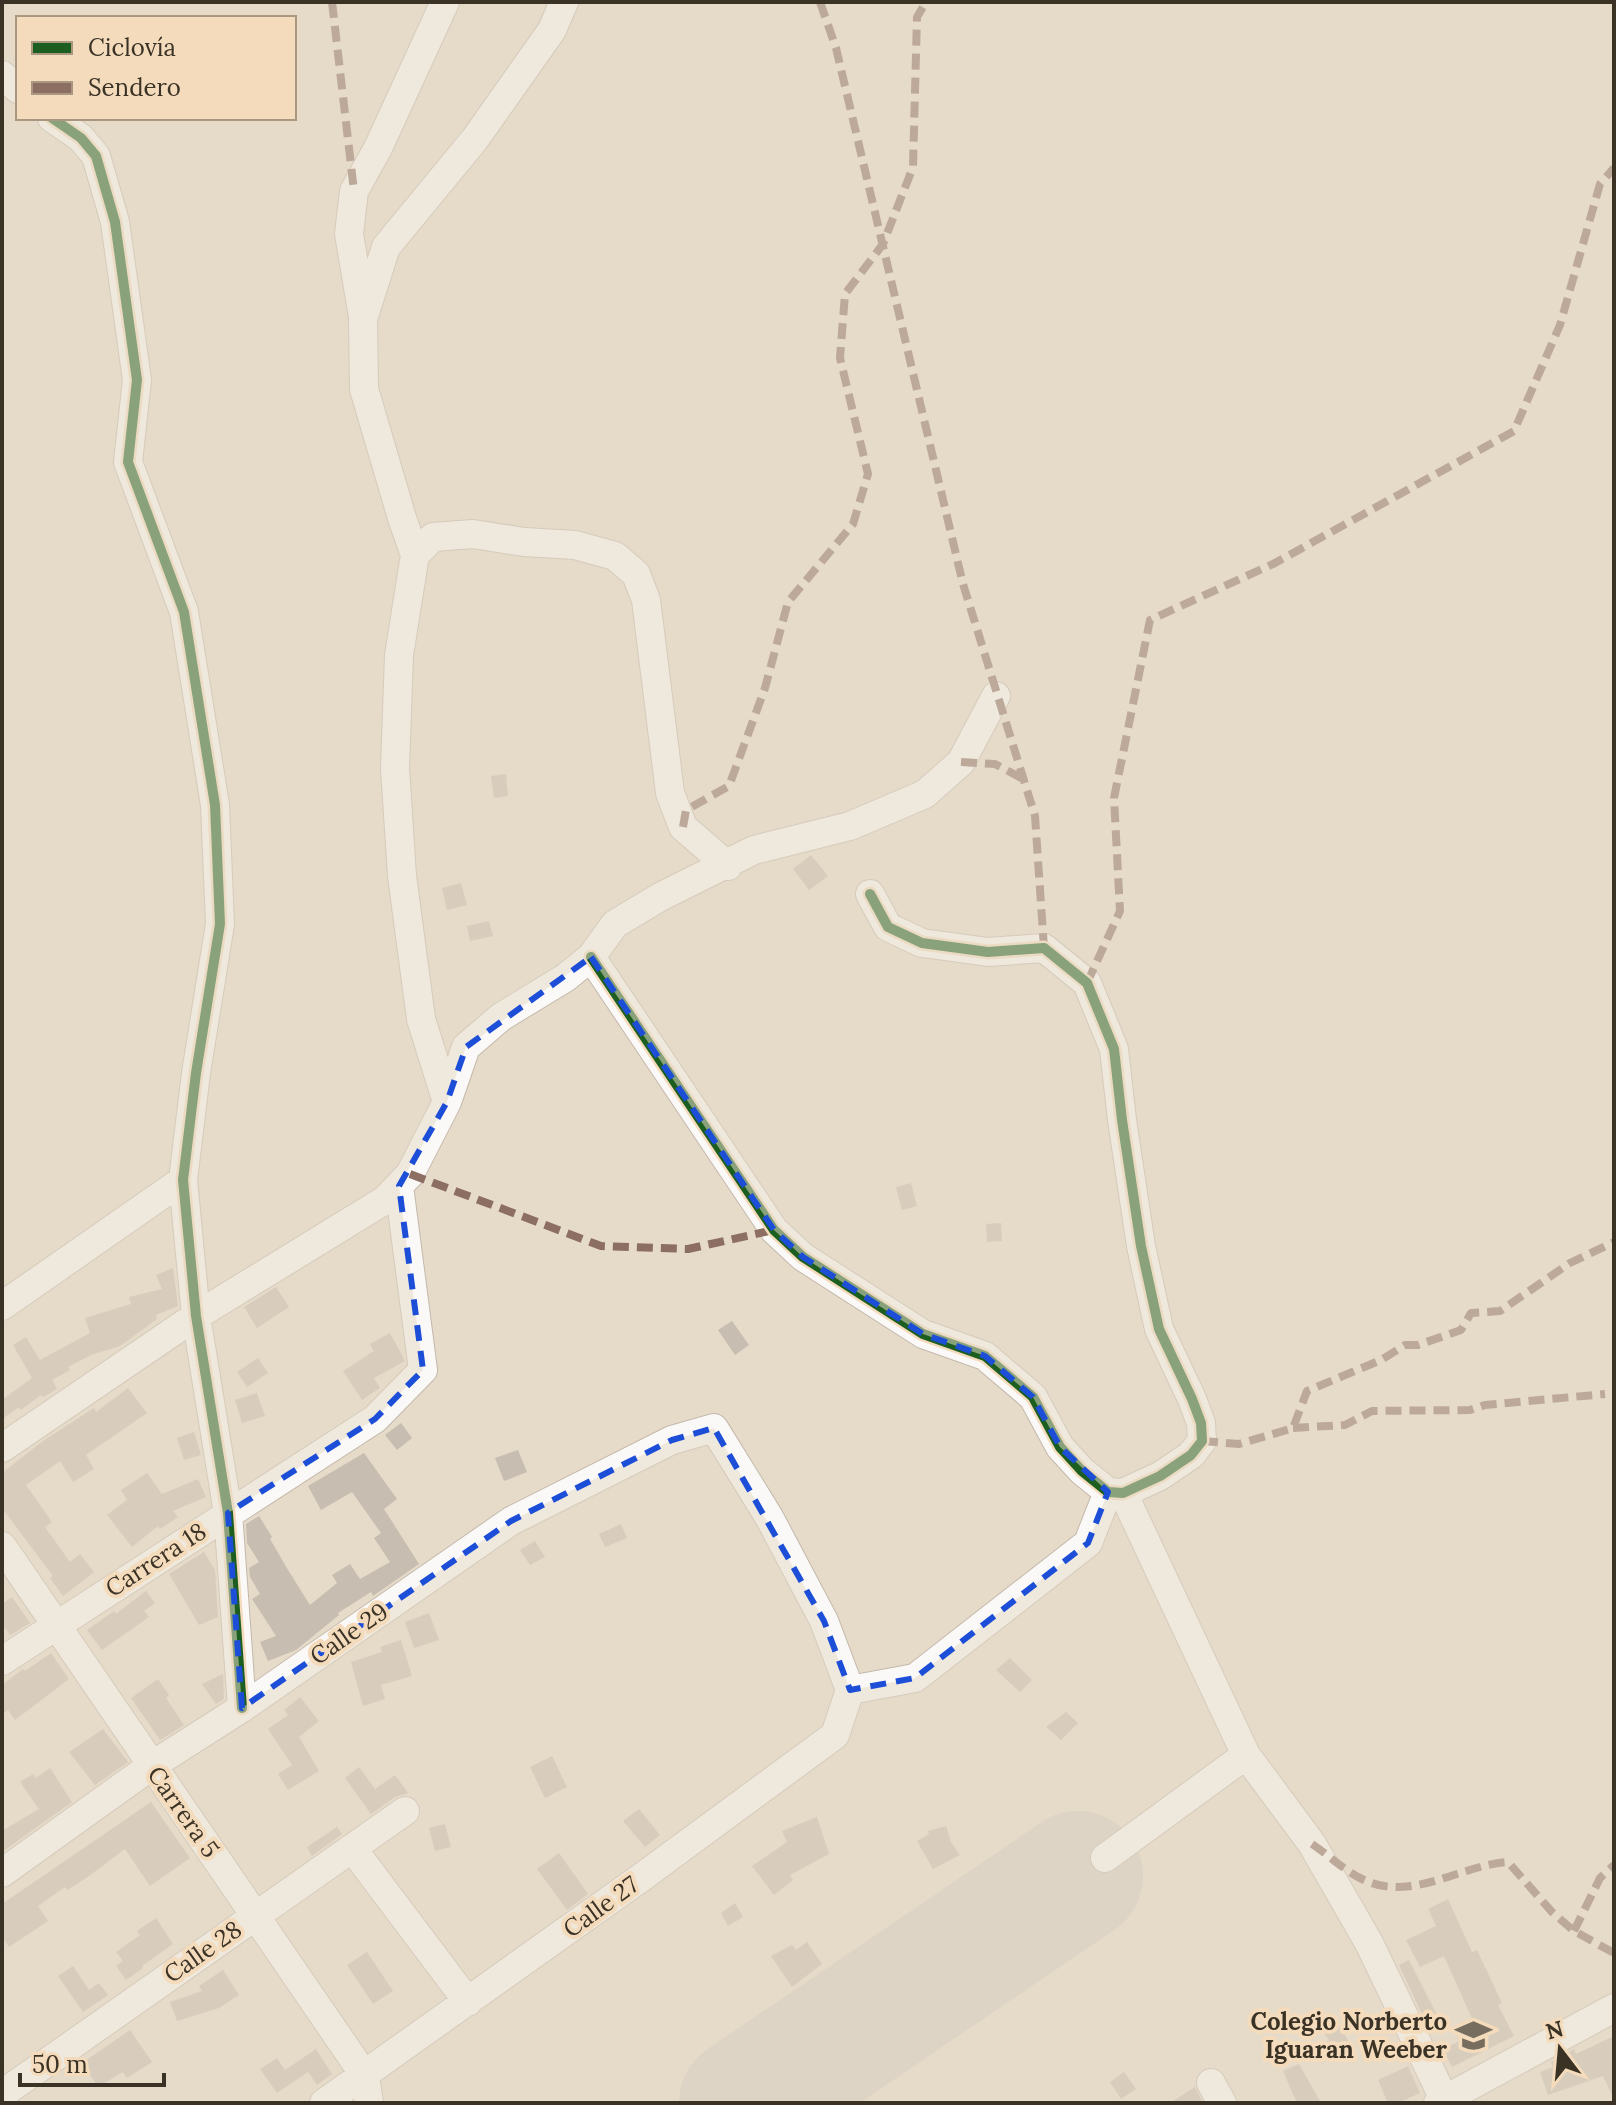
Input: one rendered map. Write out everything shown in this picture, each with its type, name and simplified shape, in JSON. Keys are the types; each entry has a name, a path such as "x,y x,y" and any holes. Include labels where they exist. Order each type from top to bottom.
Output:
{"street":[{"path":"445,2 378,148 354,191 349,234 363,319 364,389 415,555 399,655 395,768 402,876 421,1019 447,1102"},
{"path":"363,319 386,247 475,139 552,30 564,2"},
{"path":"55,120 81,138 96,156 115,222 137,380 128,462 184,612 215,805 220,924 196,1073 183,1180 196,1316 228,1513 242,1708"},
{"path":"415,555 433,537 473,534 524,542 575,545 615,556 636,574 646,600 670,793 683,827 728,866"},
{"path":"2,1448 196,1316 385,1200 410,1174 447,1102 466,1047 501,1017 565,978 591,957 615,924 660,897 728,866 754,850 850,826 925,794 961,762 996,696"},
{"path":"850,1690 915,1678 1088,1543 1115,1492 1160,1476 1191,1455 1202,1441 1201,1423 1159,1329 1141,1246 1114,1049 1087,983 1044,948 988,952 922,943 888,927 870,894"},
{"path":"591,957 774,1230 803,1257 923,1334 985,1356 1033,1397 1060,1447 1082,1471 1115,1492 1246,1755 1312,1844 1369,1943 1443,2102 1614,2008"},
{"path":"2,1306 183,1180"},
{"name":"Carrera 18","path":"2,1661 375,1419 423,1370 399,1186"},
{"name":"Calle 29","path":"2,1873 151,1766 242,1708 511,1521 672,1440 714,1428 769,1517 824,1621 850,1690"},
{"name":"Carrera 5","path":"2,1546 254,1916 367,2090"},
{"name":"Calle 27","path":"324,2103 367,2090 468,2002 835,1735 850,1690"},
{"path":"1105,1858 1246,1755"},
{"name":"Calle 28","path":"2,2094 405,1811"},
{"path":"352,1848 468,2002"}],"highlighted area":[{"path":"591,957 774,1230 803,1257 923,1334 985,1356 1033,1397 1060,1447 1108,1492 1088,1543 915,1678 850,1690 824,1621 714,1428 672,1440 511,1521 242,1708 228,1513 375,1419 423,1370 399,1186 447,1102 466,1047"}],"building":[{"path":"506,774 508,796 494,798 491,776"},
{"path":"811,855 828,876 809,890 793,869"},
{"path":"461,883 467,905 447,910 442,888"},
{"path":"489,921 493,936 470,941 467,926"},
{"path":"911,1183 917,1206 902,1210 896,1187"},
{"path":"1001,1223 1002,1241 987,1242 986,1224"},
{"path":"173,1268 178,1306 156,1315 157,1319 120,1346 91,1355 68,1367 70,1370 52,1380 57,1389 2,1419 2,1400 32,1378 13,1345 26,1337 40,1360 90,1333 85,1318 131,1304 129,1297 162,1289 156,1275"},
{"path":"276,1287 289,1307 257,1328 244,1307"},
{"path":"732,1321 749,1345 735,1355 718,1330"},
{"path":"390,1333 405,1361 374,1378 380,1388 362,1400 343,1371 374,1351 370,1344"},
{"path":"258,1358 268,1373 247,1387 237,1372"},
{"path":"128,1388 147,1413 86,1455 94,1469 73,1482 60,1461 26,1485 52,1522 45,1527 70,1562 80,1554 94,1572 63,1596 50,1578 53,1576 2,1508 2,1473 43,1441 94,1408 96,1412"},
{"path":"257,1393 265,1416 242,1423 235,1400"},
{"path":"401,1423 412,1438 397,1450 385,1435"},
{"path":"194,1432 201,1455 184,1460 177,1438"},
{"path":"518,1450 527,1472 504,1481 495,1458"},
{"path":"364,1453 397,1499 384,1509 419,1564 373,1596 371,1592 338,1613 296,1650 268,1661 260,1642 276,1636 252,1599 260,1594 250,1577 249,1568 259,1562 247,1543 246,1524 259,1516 310,1605 337,1583 332,1575 350,1564 360,1579 390,1562 374,1538 381,1533 352,1492 321,1510 308,1486"},
{"path":"147,1473 162,1494 198,1479 206,1497 173,1511 178,1517 160,1529 158,1526 132,1547 107,1515 127,1500 121,1490"},
{"path":"621,1524 627,1538 605,1547 599,1534"},
{"path":"535,1541 545,1557 530,1565 520,1550"},
{"path":"204,1552 215,1570 218,1617 199,1625 169,1574"},
{"path":"146,1591 155,1603 144,1611 149,1617 102,1650 87,1630 114,1611 116,1614"},
{"path":"12,1597 30,1623 10,1635 2,1624 2,1604"},
{"path":"429,1613 439,1640 414,1648 405,1622"},
{"path":"401,1640 412,1676 381,1685 385,1699 363,1706 351,1662 382,1652 380,1647"},
{"path":"51,1653 69,1679 15,1720 8,1710 2,1715 2,1685"},
{"path":"1010,1658 1032,1680 1020,1692 996,1670"},
{"path":"223,1674 224,1699 216,1704 202,1684"},
{"path":"158,1679 184,1725 160,1740 131,1698"},
{"path":"300,1697 319,1721 299,1737 319,1771 288,1790 278,1774 292,1765 268,1729 288,1715 284,1710"},
{"path":"1066,1712 1078,1723 1061,1740 1046,1727"},
{"path":"103,1729 128,1762 95,1785 69,1752"},
{"path":"552,1756 567,1787 545,1798 530,1767"},
{"path":"359,1767 375,1789 395,1775 408,1793 395,1797 371,1814 345,1778"},
{"path":"50,1768 72,1802 2,1852 2,1831 39,1809 20,1782 33,1774 36,1778"},
{"path":"151,1802 190,1858 150,1886 125,1849 68,1890 65,1887 38,1906 48,1921 9,1947 2,1937 2,1904"},
{"path":"639,1809 660,1835 645,1847 623,1821"},
{"path":"817,1817 829,1854 790,1875 793,1880 774,1895 752,1866 787,1842 782,1831"},
{"path":"445,1824 451,1847 435,1851 429,1828"},
{"path":"946,1826 951,1842 960,1855 933,1869 917,1841 929,1834 928,1831"},
{"path":"337,1827 342,1834 312,1856 307,1847"},
{"path":"559,1853 588,1894 567,1910 537,1869"},
{"path":"1448,1899 1472,1952 1477,1950 1502,2003 1498,2005 1514,2036 1452,2067 1443,2049 1478,2032 1444,1956 1420,1967 1406,1940 1436,1926 1428,1909"},
{"path":"735,1903 743,1917 728,1926 721,1913"},
{"path":"156,1918 173,1944 126,1980 116,1966 123,1961 116,1952 140,1935 137,1931"},
{"path":"807,1942 822,1964 792,1987 771,1956 792,1945 796,1950"},
{"path":"367,1952 393,1991 373,2004 347,1965"},
{"path":"1409,1960 1440,2021 1428,2027 1399,1965"},
{"path":"73,1966 89,1990 99,1983 108,1995 83,2012 58,1976"},
{"path":"223,1970 239,1995 219,2008 177,2021 170,2002 202,1991 199,1986"},
{"path":"1331,2013 1351,2045 1322,2063 1314,2050 1329,2040 1317,2022"},
{"path":"130,2030 152,2062 127,2078 123,2072 98,2087 82,2063"},
{"path":"1614,2036 1614,2099 1603,2076 1548,2095 1540,2072 1553,2067 1551,2062 1574,2049 1576,2054"},
{"path":"316,2049 332,2074 317,2085 308,2072 277,2093 260,2069 277,2058 285,2070"},
{"path":"1299,2064 1321,2103 1297,2103 1283,2071"},
{"path":"1408,2066 1420,2093 1398,2103 1388,2103 1378,2080"},
{"path":"1124,2072 1136,2089 1121,2099 1110,2082"},
{"path":"1195,2087 1203,2103 1170,2103"}],"runway":[{"path":"744,2103 1078,1876"}],"marked path":[{"path":"332,2 354,191"},
{"path":"820,2 836,48 963,584 1035,816 1044,948"},
{"path":"683,827 686,810 729,786 765,688 788,602 853,524 868,474 840,358 845,294 883,244 913,167 917,17 926,2"},
{"path":"1087,983 1120,911 1114,798 1150,620 1275,563 1514,431 1560,325 1600,184 1614,168"},
{"path":"961,762 995,764 1023,779"},
{"path":"410,1174 601,1246 688,1249 774,1230"},
{"path":"1202,1441 1239,1444 1293,1428 1307,1391 1381,1360 1405,1345 1418,1345 1461,1330 1471,1313 1500,1311 1570,1263 1614,1242"},
{"path":"1293,1428 1345,1425 1372,1411 1470,1410 1485,1405 1605,1394"},
{"path":"1312,1844 1354,1875 1386,1886 1421,1884 1508,1862 1552,1912 1574,1931 1614,1953"},
{"path":"1574,1931 1600,1878 1614,1865"}],"cycle path":[{"path":"55,120 81,138 96,156 115,222 137,380 128,462 184,612 215,805 220,924 196,1073 183,1180 196,1316 228,1513 242,1708"},
{"path":"591,957 774,1230 803,1257 923,1334 985,1356 1033,1397 1060,1447 1082,1471 1108,1492 1123,1493 1160,1476 1191,1455 1202,1441 1201,1423 1159,1329 1141,1246 1114,1049 1087,983 1044,948 988,952 922,943 888,927 870,894"}],"place":[{"name":"Colegio Norberto Iguaran Weeber","path":"1473,2036"}]}
